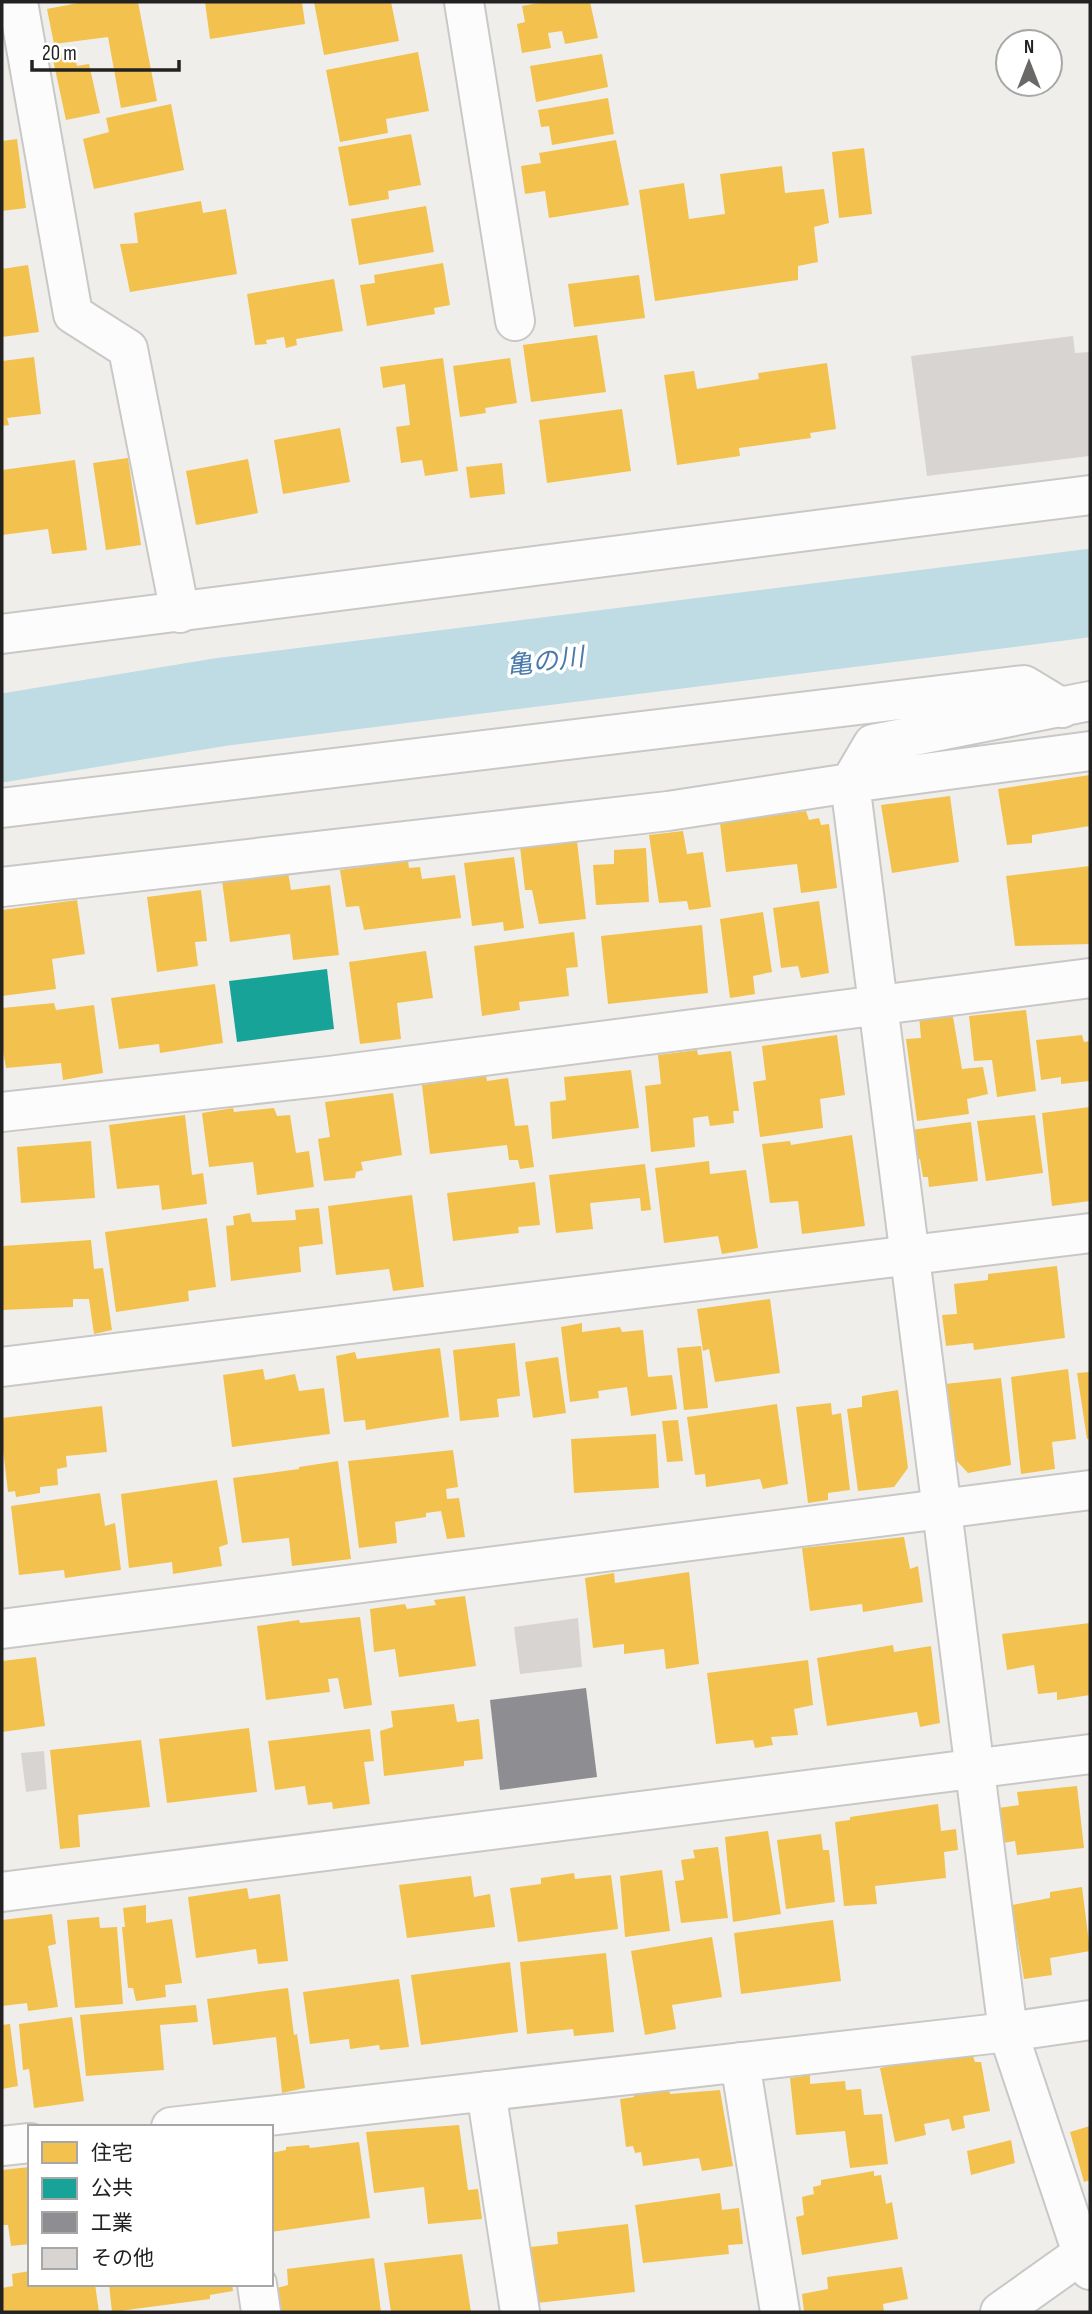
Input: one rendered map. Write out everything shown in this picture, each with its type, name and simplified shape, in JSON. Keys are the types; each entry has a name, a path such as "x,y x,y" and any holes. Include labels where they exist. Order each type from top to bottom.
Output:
{"street":[{"path":"18,2 74,314 128,349 180,613"},
{"path":"464,2 515,321"},
{"path":"2,634 1090,495"},
{"path":"2,808 1024,685 1076,704"},
{"path":"1000,2312 1088,2257 1008,2032 850,783 873,744 1076,704"},
{"path":"2,887 668,811 850,783 1090,751"},
{"path":"2,1112 329,1076 1090,978"},
{"path":"2,1367 1090,1233"},
{"path":"2,1629 1090,1490"},
{"path":"2,1892 1090,1754"},
{"path":"204,2125 1008,2032 1090,2020"},
{"path":"740,2062 780,2312"},
{"path":"486,2091 520,2312"},
{"path":"2,2146 28,2143"},
{"path":"257,2286 261,2312"}],"building: 住宅":[{"path":"83,2 138,2 157,101 121,108 108,37 54,44 47,9"},
{"path":"205,2 302,2 305,24 210,39"},
{"path":"314,2 391,2 399,41 324,55"},
{"path":"544,2 590,2 598,38 565,44 562,31 548,33 551,48 522,53 517,24 525,22 522,6"},
{"path":"73,51 77,66 89,64 100,113 66,120 52,55"},
{"path":"418,52 429,111 386,119 388,133 340,142 326,70"},
{"path":"602,54 608,87 536,102 530,66"},
{"path":"608,98 614,134 552,145 549,126 541,127 538,110"},
{"path":"171,104 184,170 94,189 83,139 109,132 106,118"},
{"path":"411,134 421,185 388,191 389,199 349,206 338,147"},
{"path":"17,139 26,208 2,211 2,141"},
{"path":"616,140 629,205 549,218 545,191 525,194 521,166 541,163 539,153"},
{"path":"864,148 872,214 839,218 832,152"},
{"path":"782,166 785,193 824,189 829,223 814,227 818,262 798,266 798,280 655,301 639,190 684,183 689,219 725,214 720,174"},
{"path":"201,201 203,213 226,209 237,274 130,292 120,244 138,243 134,213"},
{"path":"426,206 434,252 359,265 351,219"},
{"path":"443,263 450,305 434,308 435,314 367,326 360,285 375,283 374,275"},
{"path":"28,265 39,332 2,337 2,269"},
{"path":"639,275 645,318 574,327 568,284"},
{"path":"334,279 343,331 296,339 297,345 286,348 284,337 266,340 267,344 255,345 247,294"},
{"path":"597,335 606,392 531,402 523,345"},
{"path":"34,357 41,414 7,418 9,425 2,426 2,361"},
{"path":"443,358 458,471 425,476 422,460 401,463 396,427 410,425 405,384 383,388 380,367"},
{"path":"510,358 517,403 485,408 486,413 460,417 453,366"},
{"path":"827,363 836,429 810,433 811,438 739,448 740,456 677,465 664,375 694,371 697,389 759,379 758,373"},
{"path":"622,409 631,471 547,483 539,420"},
{"path":"340,428 350,482 283,494 274,440"},
{"path":"128,458 141,545 106,550 93,463"},
{"path":"248,459 258,513 196,525 186,471"},
{"path":"75,460 87,550 52,554 48,529 2,535 2,470"},
{"path":"502,463 505,494 470,498 466,467"},
{"path":"1090,775 1090,826 1032,835 1032,843 1007,845 998,789"},
{"path":"950,796 959,862 892,873 881,805"},
{"path":"806,811 809,820 819,818 821,825 829,824 837,888 801,893 797,864 726,872 720,823"},
{"path":"683,831 687,854 703,852 711,907 689,910 687,901 659,903 649,835"},
{"path":"577,841 586,919 539,924 532,890 525,890 520,847"},
{"path":"646,848 649,902 596,905 593,865 614,864 614,850"},
{"path":"514,857 524,928 504,931 503,922 472,926 464,863"},
{"path":"408,860 409,868 420,867 422,879 455,875 461,918 364,930 359,906 346,907 340,870"},
{"path":"1090,866 1090,944 1015,946 1006,876"},
{"path":"288,872 291,890 330,885 339,955 293,960 290,934 230,942 222,880"},
{"path":"201,890 207,941 195,942 198,966 157,972 147,897"},
{"path":"77,900 85,954 52,959 56,989 2,996 2,910"},
{"path":"819,901 829,973 801,978 798,966 781,968 773,908"},
{"path":"763,912 772,972 753,976 755,994 730,998 720,919"},
{"path":"702,925 708,993 608,1004 601,936"},
{"path":"574,932 578,967 566,968 569,996 519,1002 520,1010 482,1016 474,946"},
{"path":"426,951 433,998 397,1003 401,1039 360,1044 349,962"},
{"path":"215,984 223,1043 160,1053 159,1044 119,1049 111,998"},
{"path":"54,1003 56,1010 94,1005 103,1073 63,1080 61,1063 6,1068 2,1045 2,1008"},
{"path":"1026,1010 1036,1091 997,1097 992,1060 974,1061 969,1016"},
{"path":"952,1011 962,1069 983,1067 988,1094 967,1099 969,1114 917,1121 906,1039 921,1038 919,1015"},
{"path":"837,1035 845,1095 820,1099 823,1128 760,1137 753,1082 766,1080 762,1046"},
{"path":"1082,1035 1084,1042 1090,1041 1090,1081 1061,1084 1061,1077 1041,1080 1036,1040"},
{"path":"697,1050 698,1055 731,1051 739,1111 733,1111 734,1123 710,1126 708,1116 693,1118 695,1147 651,1152 645,1086 661,1084 658,1055"},
{"path":"631,1070 639,1128 552,1139 550,1102 566,1100 564,1077"},
{"path":"486,1076 487,1081 508,1078 515,1126 528,1125 534,1167 520,1169 518,1160 509,1160 507,1145 430,1154 422,1085"},
{"path":"393,1093 402,1155 361,1162 363,1170 356,1172 355,1178 324,1181 318,1139 330,1137 325,1102"},
{"path":"1090,1107 1090,1201 1052,1206 1042,1113"},
{"path":"233,1108 234,1112 274,1108 277,1116 290,1115 296,1153 309,1151 314,1187 257,1195 253,1162 209,1167 202,1113"},
{"path":"185,1115 192,1175 203,1173 207,1204 162,1210 159,1185 117,1189 109,1125"},
{"path":"1035,1115 1043,1173 986,1181 977,1121"},
{"path":"971,1122 978,1181 929,1187 928,1177 923,1177 920,1159 915,1160 911,1130"},
{"path":"852,1135 865,1226 802,1234 798,1201 770,1203 762,1144 790,1141 791,1145"},
{"path":"91,1141 95,1198 21,1203 17,1147"},
{"path":"709,1161 710,1174 746,1170 758,1248 722,1254 718,1236 664,1243 655,1168"},
{"path":"645,1164 651,1210 641,1211 640,1198 590,1203 593,1229 556,1233 549,1175"},
{"path":"535,1182 540,1225 518,1227 519,1233 453,1241 447,1193"},
{"path":"412,1195 424,1287 393,1291 389,1269 336,1275 328,1206"},
{"path":"319,1208 323,1244 299,1247 301,1272 231,1281 226,1226 234,1225 233,1216 250,1213 252,1222 296,1220 295,1210"},
{"path":"207,1218 216,1287 188,1291 189,1301 116,1312 105,1232"},
{"path":"91,1240 94,1269 103,1268 112,1330 94,1334 89,1299 73,1299 73,1307 2,1310 2,1246"},
{"path":"1057,1266 1065,1338 974,1350 973,1343 946,1346 942,1315 957,1314 954,1284 988,1280 988,1274"},
{"path":"770,1299 780,1373 715,1382 709,1349 703,1351 697,1309"},
{"path":"582,1323 582,1332 620,1327 622,1332 643,1330 648,1377 672,1375 677,1409 631,1416 627,1387 598,1391 599,1398 570,1402 561,1327"},
{"path":"515,1343 520,1396 497,1399 499,1417 460,1421 453,1350"},
{"path":"701,1346 708,1408 684,1410 677,1348"},
{"path":"440,1348 449,1417 366,1430 365,1420 344,1422 336,1356 355,1352 357,1359"},
{"path":"558,1357 566,1413 533,1418 525,1362"},
{"path":"263,1369 265,1380 295,1374 299,1391 324,1388 330,1434 232,1447 223,1375"},
{"path":"1068,1369 1076,1439 1052,1442 1055,1469 1021,1474 1011,1377"},
{"path":"1090,1372 1090,1438 1087,1439 1077,1373"},
{"path":"1001,1378 1011,1465 968,1473 954,1458 945,1384"},
{"path":"898,1390 908,1468 894,1487 858,1491 847,1409 862,1407 862,1396"},
{"path":"831,1403 832,1415 841,1413 850,1490 828,1493 828,1500 808,1503 796,1407"},
{"path":"777,1404 788,1484 763,1489 760,1479 706,1487 705,1474 695,1475 687,1417"},
{"path":"102,1406 107,1452 66,1456 67,1467 57,1469 58,1485 40,1487 40,1493 16,1497 15,1491 8,1492 2,1418"},
{"path":"678,1420 683,1461 667,1462 662,1421"},
{"path":"656,1434 659,1488 574,1493 571,1439"},
{"path":"453,1450 458,1487 446,1489 447,1499 459,1498 465,1537 447,1539 441,1511 426,1513 426,1517 395,1522 397,1543 359,1548 348,1461"},
{"path":"338,1461 351,1559 292,1566 289,1538 242,1543 233,1478"},
{"path":"217,1480 228,1544 219,1547 222,1566 173,1574 172,1562 129,1568 121,1494"},
{"path":"100,1493 105,1526 115,1523 121,1570 65,1578 64,1570 19,1575 11,1506"},
{"path":"904,1537 910,1569 918,1566 923,1602 863,1612 862,1604 810,1611 802,1548"},
{"path":"689,1572 699,1664 666,1669 664,1649 624,1654 624,1644 593,1648 585,1578 614,1573 615,1583"},
{"path":"465,1596 476,1666 399,1677 395,1649 374,1652 370,1609 405,1604 407,1609 436,1605 434,1600"},
{"path":"360,1617 372,1705 344,1709 338,1678 328,1679 330,1692 266,1700 257,1626 299,1620 300,1623"},
{"path":"1090,1623 1090,1695 1057,1700 1057,1692 1038,1694 1034,1665 1007,1670 1002,1634"},
{"path":"893,1645 894,1652 931,1646 940,1723 920,1727 917,1712 827,1726 817,1658"},
{"path":"36,1657 45,1726 2,1732 2,1661"},
{"path":"808,1660 813,1705 794,1709 798,1735 771,1737 773,1745 755,1748 753,1740 716,1744 707,1673"},
{"path":"454,1704 457,1722 479,1719 483,1759 464,1761 464,1766 384,1776 380,1731 393,1727 391,1711"},
{"path":"249,1728 257,1792 167,1803 159,1739"},
{"path":"370,1729 374,1761 364,1762 370,1804 333,1809 332,1802 308,1805 305,1786 275,1790 268,1741"},
{"path":"141,1740 150,1807 78,1815 80,1847 60,1849 50,1750"},
{"path":"1077,1786 1084,1848 1017,1855 1015,1841 1002,1843 998,1808 1019,1805 1017,1792"},
{"path":"938,1804 941,1831 956,1829 958,1850 944,1852 946,1878 875,1886 877,1904 844,1906 835,1822 850,1820 850,1817"},
{"path":"768,1831 781,1914 733,1922 725,1837"},
{"path":"821,1834 823,1850 829,1850 835,1902 786,1909 777,1840"},
{"path":"718,1847 728,1918 681,1923 675,1881 684,1880 681,1860 695,1858 693,1850"},
{"path":"662,1870 670,1931 625,1937 620,1876"},
{"path":"574,1873 575,1879 611,1875 618,1929 518,1942 510,1888 541,1884 541,1878"},
{"path":"471,1876 474,1897 490,1894 495,1927 407,1938 399,1885"},
{"path":"1082,1887 1090,1951 1050,1958 1052,1975 1024,1979 1012,1905 1050,1898 1050,1892"},
{"path":"247,1888 249,1899 280,1894 288,1961 258,1964 256,1949 196,1958 188,1897"},
{"path":"146,1905 146,1923 172,1919 182,1983 165,1985 166,1997 136,2001 133,1988 128,1988 122,1927 125,1927 123,1908"},
{"path":"52,1914 56,1944 48,1946 58,2007 28,2011 27,2003 2,2006 2,1920"},
{"path":"99,1917 100,1928 117,1927 123,2004 75,2008 67,1920"},
{"path":"833,1920 841,1981 741,1994 734,1933"},
{"path":"712,1937 722,1997 672,2005 676,2029 645,2035 631,1951"},
{"path":"606,1953 614,2032 574,2036 573,2029 527,2034 520,1962"},
{"path":"510,1962 518,2032 421,2045 411,1975"},
{"path":"399,1979 409,2047 380,2050 379,2045 350,2049 349,2039 310,2044 303,1992"},
{"path":"288,1988 305,2088 282,2093 276,2037 213,2045 207,1999"},
{"path":"196,2005 198,2022 160,2025 164,2070 86,2076 80,2015"},
{"path":"72,2017 84,2101 34,2108 29,2069 23,2070 19,2024"},
{"path":"10,2024 18,2086 2,2089 2,2025"},
{"path":"970,2047 975,2062 981,2062 990,2111 963,2116 965,2128 952,2131 949,2119 924,2124 926,2135 895,2142 880,2068 950,2054"},
{"path":"810,2075 810,2084 845,2081 846,2090 861,2089 864,2115 882,2114 888,2164 850,2168 845,2131 796,2135 790,2078"},
{"path":"669,2087 670,2094 720,2090 733,2166 702,2171 699,2158 643,2166 641,2152 635,2153 633,2146 626,2147 620,2099 634,2097 633,2091"},
{"path":"459,2125 468,2190 478,2189 482,2219 428,2224 424,2187 374,2193 366,2132"},
{"path":"1090,2126 1090,2180 1084,2182 1070,2132"},
{"path":"1011,2140 1015,2163 971,2175 967,2151"},
{"path":"359,2142 370,2218 273,2232 273,2153 286,2150 286,2147 309,2145 310,2148"},
{"path":"28,2167 28,2244 11,2246 8,2225 2,2225 2,2170"},
{"path":"874,2171 874,2176 881,2175 886,2204 892,2202 898,2239 802,2255 796,2217 804,2215 802,2197 814,2194 813,2187 821,2185 821,2180"},
{"path":"720,2193 722,2210 739,2208 743,2244 728,2245 729,2254 643,2263 635,2205"},
{"path":"628,2224 635,2292 537,2303 530,2247 558,2244 557,2232"},
{"path":"462,2254 471,2312 391,2312 384,2263"},
{"path":"374,2258 381,2312 280,2312 277,2288 288,2285 287,2269"},
{"path":"902,2267 908,2299 883,2304 884,2312 804,2312 802,2294 828,2289 827,2277"},
{"path":"28,2271 28,2286 95,2286 99,2312 2,2312 2,2288 13,2286 12,2274"},
{"path":"109,2286 232,2286 233,2291 210,2295 210,2299 112,2312"}],"building: 公共":[{"path":"327,969 334,1029 237,1042 229,981"}],"building: 工業":[{"path":"586,1688 597,1777 500,1790 490,1700"}],"building: その他":[{"path":"1073,336 1075,353 1090,352 1090,456 927,476 911,356"},
{"path":"578,1618 582,1667 520,1674 514,1627"},
{"path":"44,1751 47,1789 26,1792 21,1753"}],"waterway":[{"name":"亀の川","path":"2,738 221,702 1090,593"}]}
